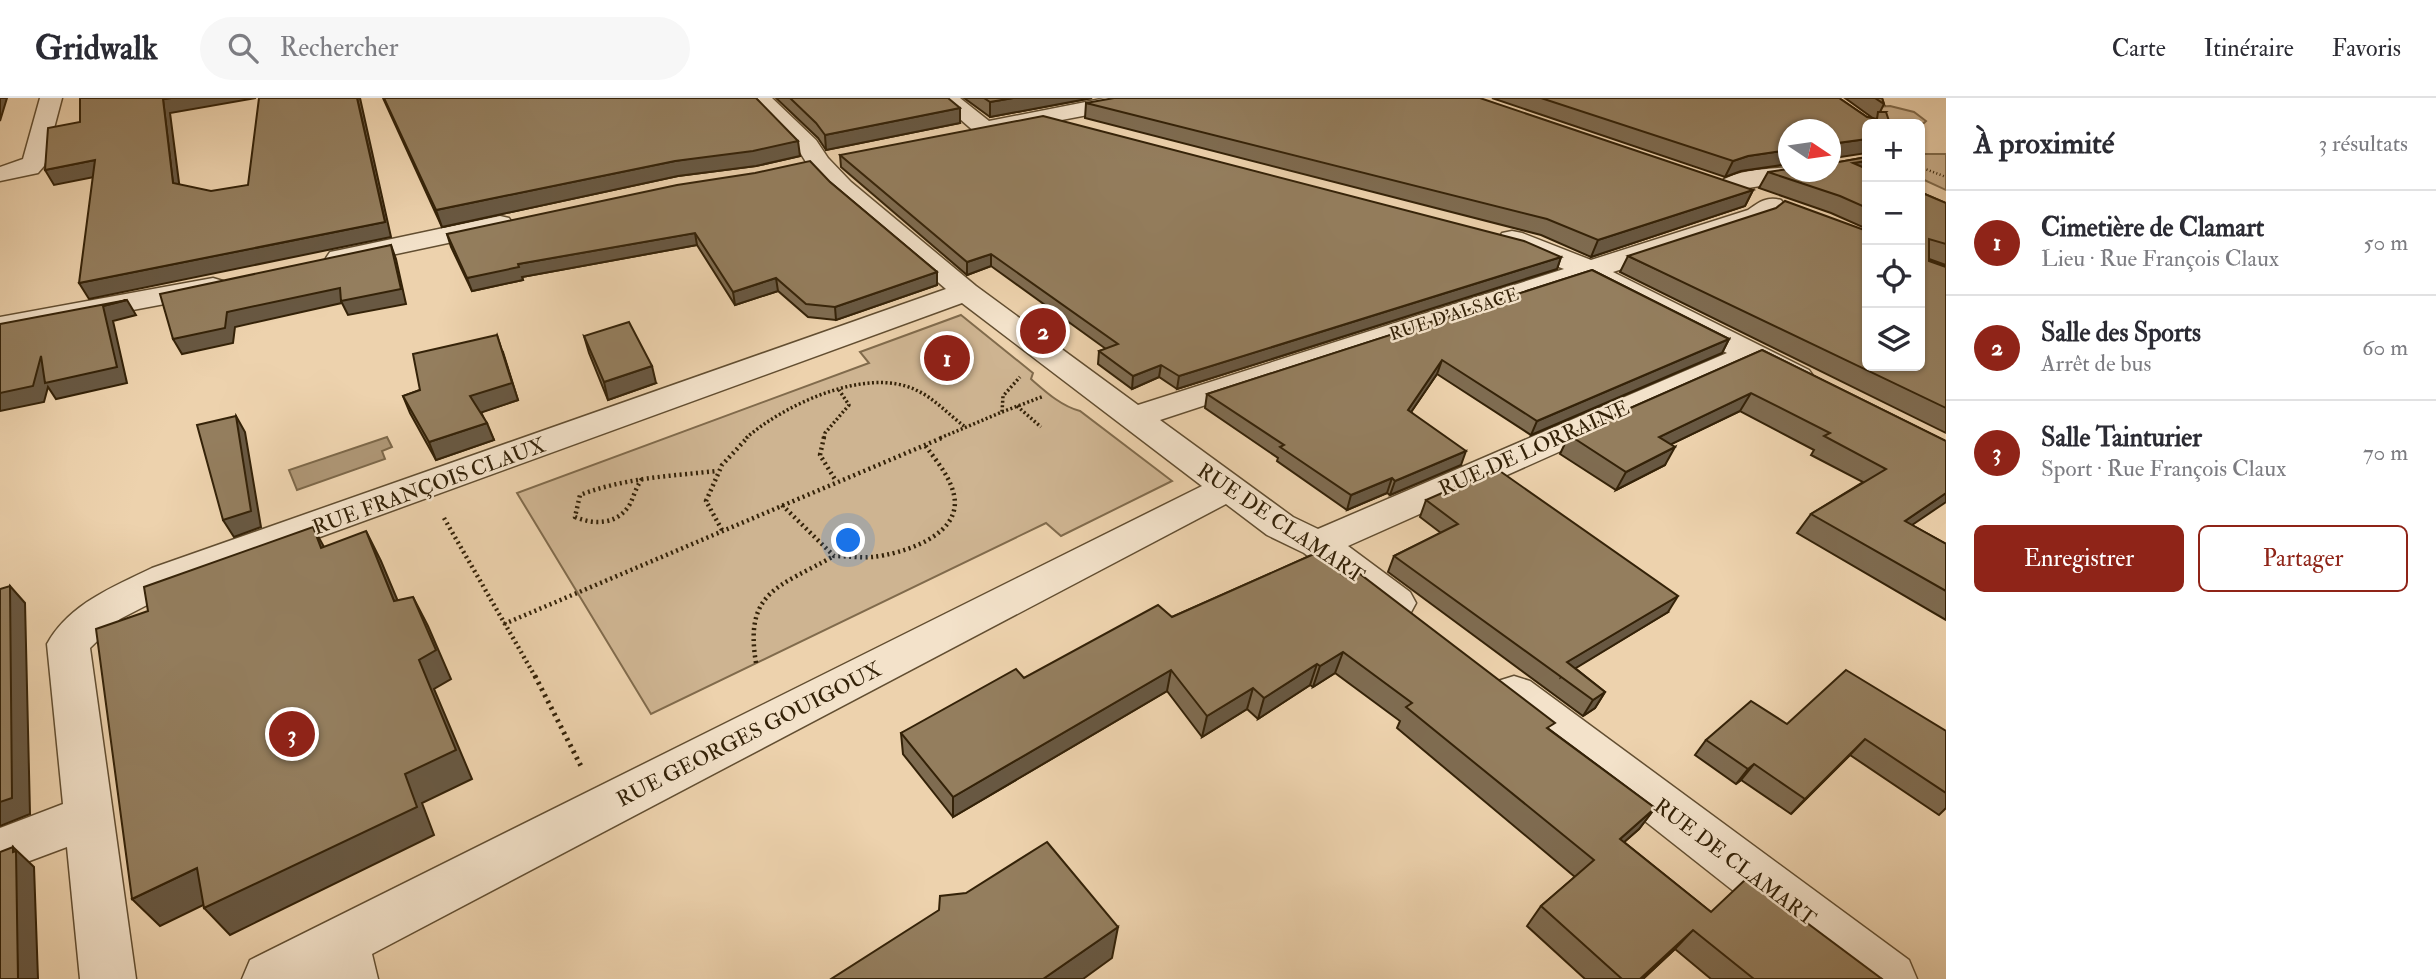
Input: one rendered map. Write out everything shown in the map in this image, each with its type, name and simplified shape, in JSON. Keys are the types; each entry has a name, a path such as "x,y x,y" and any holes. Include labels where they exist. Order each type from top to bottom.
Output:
{"street":[{"path":"0,174 29,168 35,161 51,98"},
{"name":"RUE DE CLAMART","path":"759,98 808,145 806,164 842,187 966,292 1280,526 1318,544 1426,626"},
{"path":"947,98 984,128"},
{"path":"961,133 1140,98"},
{"path":"1046,117 1087,130"},
{"path":"806,164 846,155"},
{"name":"RUE D'ALSACE","path":"1135,419 1152,411 1784,209 1716,187 1778,176"},
{"path":"312,264 522,219"},
{"path":"1490,234 1530,244 1588,271 1825,390"},
{"path":"0,326 138,303 236,281"},
{"name":"RUE FRANÇOIS CLAUX","path":"89,816 68,644 105,608 166,578 427,487 966,292"},
{"name":"RUE DE LORRAINE","path":"1318,544 1751,354"},
{"name":"RUE GEORGES GOUIGOUX","path":"270,979 347,960 471,874 1228,488"},
{"name":"RUE DE CLAMART","path":"1480,666 1889,979"},
{"path":"0,850 89,816 108,979"}],"path":[{"path":"1925,169 1946,177"},
{"path":"1002,412 1003,396 1020,377 1029,372"},
{"path":"722,530 706,501 717,471 737,446 764,423 798,403 862,384 893,384 917,390 964,426"},
{"path":"836,481 820,455 825,433 849,405 839,390"},
{"path":"504,624 964,426 1016,405 1039,399"},
{"path":"1016,405 1041,427"},
{"path":"756,663 751,636 759,604 794,578 834,556 872,557 917,546 947,525 955,500 945,474 924,444"},
{"path":"642,479 621,515 601,523 588,523 575,517 579,495 604,484 642,479 717,471"},
{"path":"427,487 548,699 603,809"},
{"path":"782,505 834,556"}],"shaded area":[{"path":"1890,106 1914,112 1923,119 1884,119 1875,107"},
{"path":"1925,154 1946,154 1946,190 1925,180"},
{"path":"961,315 1033,373 1031,379 1048,394 1066,406 1080,411 1172,481 1061,536 1046,523 651,714 517,493 869,363 860,352"},
{"path":"387,437 392,447 382,451 385,459 297,490 289,470"}],"building":[{"path":"80,98 171,98 163,99 173,183 211,191 248,185 259,98 357,98 385,222 79,283 95,160 45,170 48,128 80,122"},
{"path":"384,98 756,98 798,141 753,151 675,161 436,210"},
{"path":"790,98 948,98 960,108 825,135"},
{"path":"984,98 1013,98 990,102"},
{"path":"1114,98 1480,98 1753,190 1598,240 1547,219 1086,103"},
{"path":"1541,98 1839,98 1867,117 1877,119 1862,119 1862,140 1841,143 1841,119 1778,119 1778,152 1733,161"},
{"path":"1878,112 1886,112 1888,119 1877,119"},
{"path":"1043,116 1524,241 1561,257 1179,376 1161,365 1133,376 1099,351 1118,344 991,254 967,262 840,155"},
{"path":"1862,158 1862,162 1853,163 1862,167 1862,206 1798,182 1841,182 1841,162"},
{"path":"810,161 830,182 937,272 835,307 806,304 776,278 733,292 695,233 518,264 519,267 467,278 447,234 677,185"},
{"path":"1925,194 1946,203 1946,244 1929,239 1929,261 1946,267 1946,408 1869,371 1925,371"},
{"path":"1785,201 1862,229 1862,368 1628,256 1776,208"},
{"path":"391,245 401,289 341,301 340,288 227,312 225,328 173,339 160,294"},
{"path":"1592,270 1729,339 1537,421 1442,360 1408,410 1466,451 1395,481 1392,478 1351,495 1280,447 1284,445 1207,394"},
{"path":"127,300 103,306 117,367 45,383 41,356 33,386 0,393 0,324"},
{"path":"629,322 652,366 604,382 584,336"},
{"path":"497,335 512,383 470,396 487,423 429,442 403,396 420,390 413,354"},
{"path":"1762,350 1946,441 1946,493 1905,521 1946,544 1946,591 1811,514 1886,469 1824,436 1830,433 1751,393 1659,437 1675,447 1626,472 1569,435"},
{"path":"236,416 251,511 223,520 197,425"},
{"path":"1497,469 1678,596 1567,662 1605,692 1593,700 1394,556 1458,524 1426,500"},
{"path":"313,527 321,548 366,531 394,601 413,597 436,650 419,660 456,750 405,774 417,807 204,908 197,868 132,899 96,629 148,611 144,587"},
{"path":"1314,554 1344,576 1356,571 1555,723 1547,728 1655,808 1620,839 1711,912 1747,878 1882,979 1754,979 1693,930 1640,979 1622,979 1541,906 1594,860 1406,707 1412,703 1343,652 1320,666 1317,664 1264,698 1253,688 1207,716 1171,670 953,797 901,733 1016,669 1024,678 1158,605 1172,617"},
{"path":"10,586 12,798 0,802 0,589"},
{"path":"1846,670 1946,731 1946,793 1865,739 1805,799 1754,764 1748,769 1706,740 1751,701 1787,724"},
{"path":"1047,842 1118,927 1043,979 831,979 939,910 940,896 966,893"},
{"path":"13,847 13,852 16,851 18,979 0,979 0,852"}],"place":[{"name":"Salle des Sports","path":"1043,331"},
{"name":"Cimetière de Clamart","path":"947,358"},
{"name":"Salle Tainturier","path":"292,734"}]}
